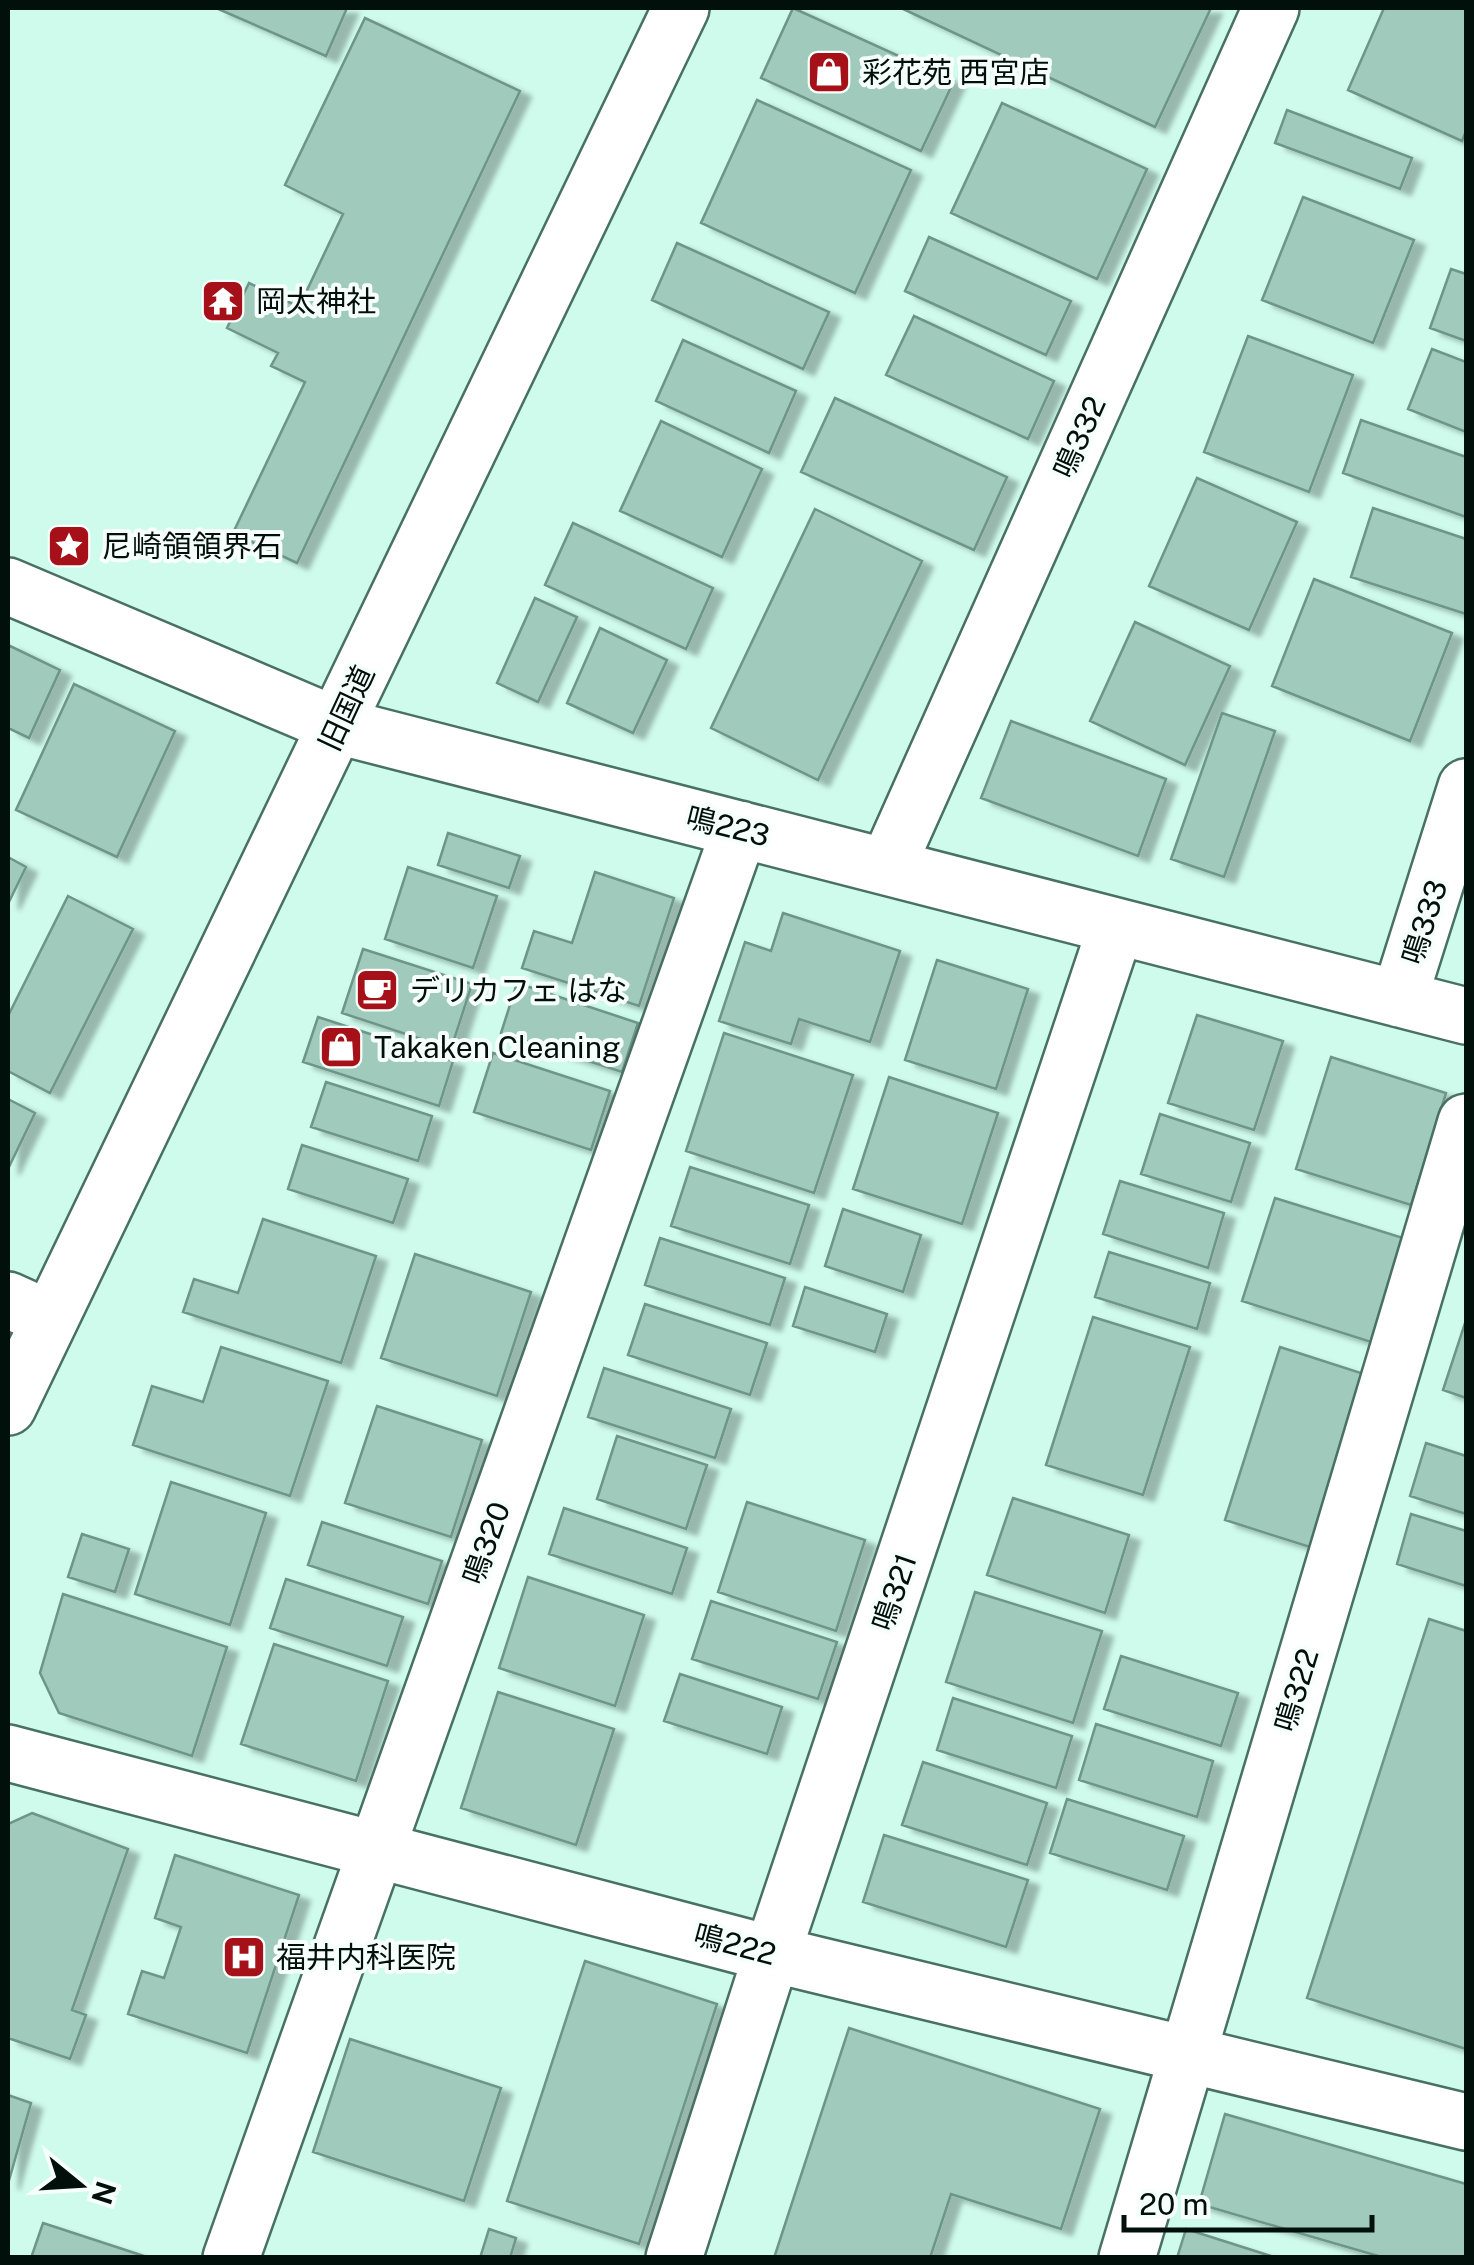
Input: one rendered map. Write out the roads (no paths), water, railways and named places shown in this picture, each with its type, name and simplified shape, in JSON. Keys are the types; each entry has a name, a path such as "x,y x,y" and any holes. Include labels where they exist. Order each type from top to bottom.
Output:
{"street":[{"name":"旧国道","path":"8,1407 29,1310 338,726 681,8"},
{"name":"鳴332","path":"887,868 1271,8"},
{"name":"鳴223","path":"8,586 338,726 1466,1016"},
{"name":"鳴333","path":"1399,1000 1466,787"},
{"name":"鳴320","path":"231,2258 740,829"},
{"name":"鳴321","path":"674,2258 1116,926"},
{"name":"鳴322","path":"1126,2258 1466,1122"},
{"name":"鳴222","path":"8,1754 772,1954 1466,2122"}],"place":[{"name":"彩花苑 西宮店","path":"829,72"},
{"name":"岡太神社","path":"223,301"},
{"name":"尼崎領領界石","path":"69,546"},
{"name":"デリカフェ はな","path":"377,990"},
{"name":"Takaken Cleaning","path":"341,1047"},
{"name":"福井内科医院","path":"244,1957"}]}
